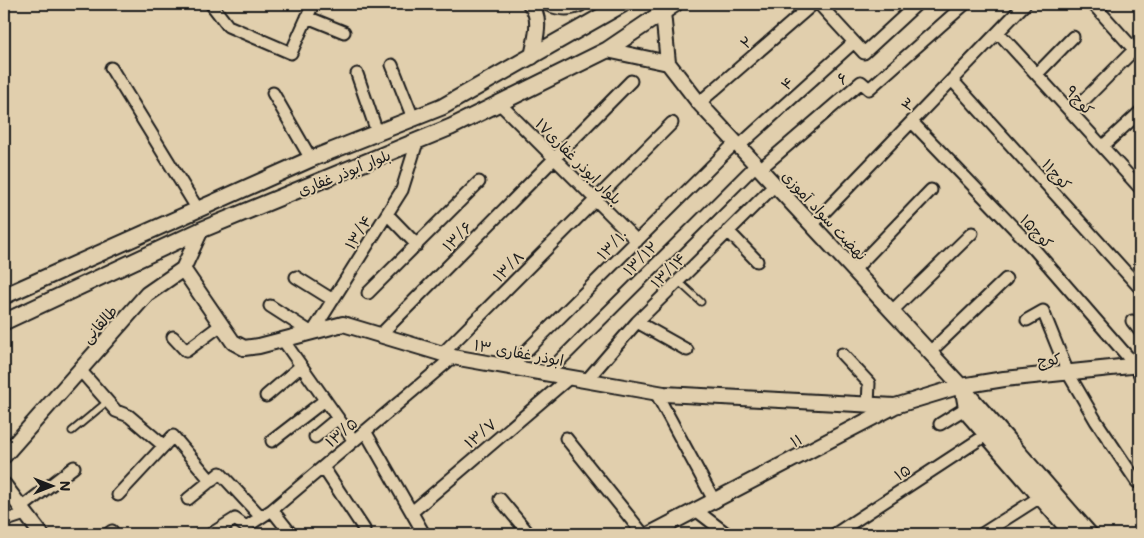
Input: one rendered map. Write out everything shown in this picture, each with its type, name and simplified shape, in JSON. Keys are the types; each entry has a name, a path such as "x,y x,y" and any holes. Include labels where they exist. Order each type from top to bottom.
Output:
{"main road":[{"name":"بلوار ابوذر غفاری","path":"4,296 197,208 311,159 442,107 532,57 620,4"},
{"name":"بلوار ابوذر غفاری","path":"4,322 201,230 417,142 607,50 676,4"}],"street":[{"path":"211,4 228,26 291,53 313,4"},
{"path":"530,4 534,8 538,23 532,57"},
{"path":"549,4 557,7 572,8 580,4"},
{"name":"۲","path":"699,103 813,4"},
{"path":"825,6 864,53 917,4"},
{"name":"۶","path":"758,167 861,82 869,89 965,4"},
{"name":"۳","path":"812,225 1025,4"},
{"path":"1072,112 1137,53 1093,4"},
{"path":"607,50 668,63 663,12"},
{"path":"308,17 344,32"},
{"name":"۹کوچ","path":"998,32 1140,187"},
{"path":"1037,74 1074,37"},
{"name":"۴","path":"737,144 854,42"},
{"name":"نهضت سواد آموزی","path":"668,63 699,103 961,386 1090,534"},
{"path":"392,65 413,118"},
{"path":"112,68 197,208"},
{"path":"356,74 378,132"},
{"name":"۱۱کوچ","path":"952,80 1140,288"},
{"name":"۱۳/۶","path":"380,335 631,81"},
{"path":"273,93 311,159"},
{"name":"بلوار ابوذر غفاری۱۷","path":"499,103 637,241"},
{"path":"1102,146 1140,112"},
{"name":"۱۵کوچ","path":"912,122 1035,250 1139,368"},
{"path":"596,199 672,123"},
{"name":"۱۳/۴","path":"312,333 402,190 417,142"},
{"name":"۱۳/۱۰","path":"510,367 737,144"},
{"name":"۱۳/۱۲","path":"546,374 758,167"},
{"path":"368,293 479,182"},
{"name":"۱۳/۱۴","path":"586,381 637,322 775,185"},
{"path":"854,270 931,190"},
{"name":"۱۳/۸","path":"447,356 596,199"},
{"path":"387,214 417,245"},
{"path":"183,270 201,230"},
{"path":"728,231 757,261"},
{"path":"892,311 972,233"},
{"name":"۱۳ ابوذر غفاری","path":"183,270 233,342 244,348 259,346 343,324 447,356 656,393 895,406"},
{"name":"طالقانی","path":"4,456 147,294 183,270"},
{"path":"296,277 333,300"},
{"path":"930,352 1006,279"},
{"path":"270,306 312,333"},
{"path":"1027,320 1043,311 1068,373 1096,421 1137,482"},
{"path":"1132,321 1140,331"},
{"path":"637,322 687,350"},
{"path":"173,337 186,352 222,325"},
{"path":"283,340 354,441"},
{"path":"842,354 869,383 868,405"},
{"name":"۱۳/۵","path":"211,534 235,519 246,527 272,510 354,441 447,356"},
{"path":"266,396 301,366"},
{"name":"کوچ","path":"961,386 1004,379 1139,368"},
{"path":"80,370 116,411 129,416 164,446"},
{"name":"۱۳/۷","path":"412,512 569,378"},
{"name":"نهضت سواد آموزی","path":"961,386 967,413 1072,534"},
{"name":"۱۱","path":"650,534 895,406 961,386"},
{"path":"656,393 714,502"},
{"path":"272,441 325,400"},
{"path":"940,424 966,408"},
{"path":"315,437 338,418"},
{"path":"365,431 424,534"},
{"name":"۱۵","path":"834,534 986,435"},
{"path":"118,495 173,436 210,481"},
{"path":"566,438 644,534"},
{"name":"طالقانی","path":"4,448 17,440"},
{"path":"4,521 23,511 74,467"},
{"path":"323,467 364,529"},
{"path":"188,499 220,473 261,517"},
{"path":"4,484 41,534"},
{"path":"982,534 1040,497"},
{"path":"500,499 529,534"},
{"path":"272,510 291,534"},
{"path":"697,510 727,534"}],"lane":[{"path":"678,281 702,302"},
{"path":"72,431 108,401"}]}
